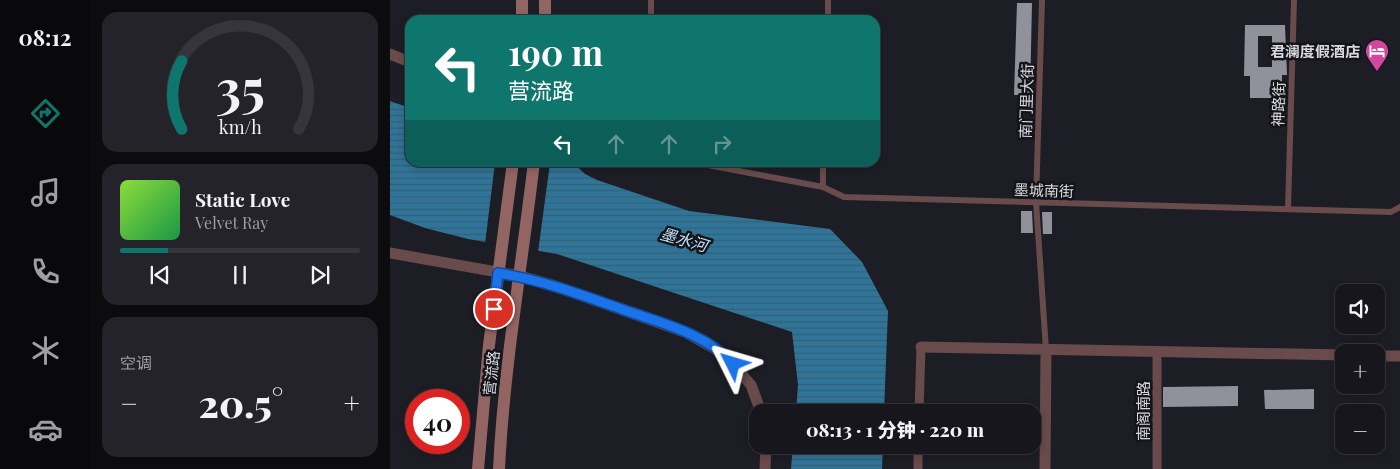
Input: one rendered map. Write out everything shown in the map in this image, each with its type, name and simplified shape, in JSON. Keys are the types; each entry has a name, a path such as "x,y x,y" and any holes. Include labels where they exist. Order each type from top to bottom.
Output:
{"main road":[{"path":"522,0 522,15"},
{"path":"545,0 545,15"},
{"name":"营流路","path":"478,469 489,346 512,167"},
{"name":"营流路","path":"499,469 504,398 533,167"}],"street":[{"path":"651,15 652,0"},
{"path":"828,0 828,15"},
{"name":"南门里大街","path":"1042,0 1036,202 1046,350"},
{"name":"神路街","path":"1288,209 1294,0"},
{"path":"390,54 405,60"},
{"name":"墨城南街","path":"718,167 822,187 844,197 1391,212 1400,207"},
{"path":"822,187 823,167"},
{"path":"390,252 520,276 552,284 685,332 724,354 751,385 758,404"},
{"path":"919,404 921,347 1156,353 1335,355"},
{"path":"1045,469 1046,350"},
{"name":"南阁南路","path":"1156,353 1157,469"},
{"path":"1385,356 1400,356"},
{"path":"765,469 766,454"},
{"path":"918,454 918,469"}],"water":[{"name":"墨水河","path":"390,101 405,106 405,167 577,167 585,174 597,180 689,211 830,229 862,262 888,311 884,404 797,404 798,385 792,332 557,254 468,239 425,228 390,215"},
{"path":"792,454 883,454 882,469 791,469"}],"pier":[{"path":"495,167 549,167 538,252 485,244"}],"building":[{"path":"1017,3 1032,3 1030,95 1014,95"},
{"path":"1245,25 1285,25 1287,75 1282,75 1282,98 1250,98 1250,76 1244,76","holes":["1258,36 1272,36 1272,67 1258,67"]},
{"path":"1021,211 1032,211 1033,233 1021,233"},
{"path":"1042,212 1052,212 1052,234 1043,234"},
{"path":"1238,386 1238,406 1163,407 1163,387"},
{"path":"1314,389 1314,409 1265,409 1264,390"}],"place":[{"name":"君澜度假酒店","path":"1377,72"}],"route":[{"path":"494,309 498,273 520,276 552,284 685,332 724,354 733,364"}]}
